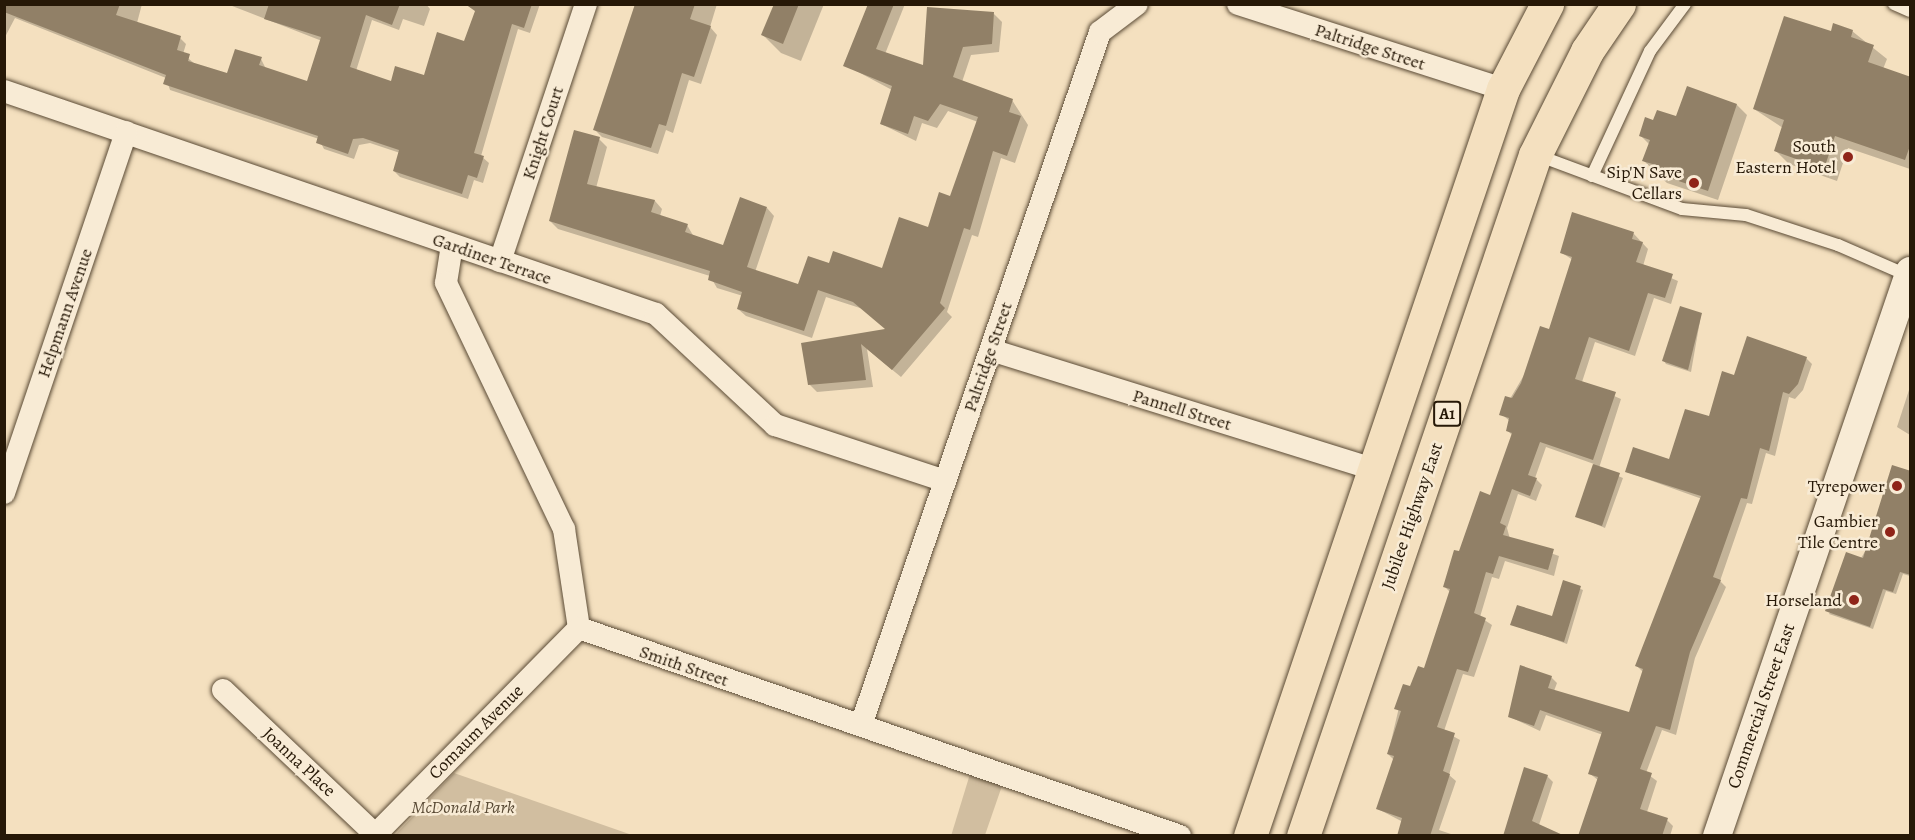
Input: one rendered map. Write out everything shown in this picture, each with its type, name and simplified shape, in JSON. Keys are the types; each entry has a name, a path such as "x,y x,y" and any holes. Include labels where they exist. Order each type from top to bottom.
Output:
{"highway":[{"path":"1250,836 1372,470 1503,89 1547,4"},
{"name":"Jubilee Highway East","path":"1304,836 1535,154 1587,51 1619,4"},
{"path":"1311,652 1360,669"}],"street":[{"name":"Knight Court","path":"500,261 586,4"},
{"name":"Paltridge Street","path":"861,725 1100,32 1137,4"},
{"name":"Paltridge Street","path":"1238,4 1503,89"},
{"name":"Gardiner Terrace","path":"4,91 656,314 775,425 945,481"},
{"name":"Helpmann Avenue","path":"4,492 126,132"},
{"path":"452,245 446,283 564,529 579,628"},
{"name":"Commercial Street East","path":"1717,836 1910,273"},
{"name":"Pannell Street","path":"991,350 1372,470"},
{"name":"Smith Street","path":"579,628 1180,836"},
{"name":"Comaum Avenue","path":"375,835 579,628"},
{"name":"Joanna Place","path":"224,690 375,835"}],"lane":[{"path":"1592,176 1650,51 1685,4"},
{"path":"1894,4 1911,11"},
{"path":"1535,154 1682,209 1755,218 1838,245 1910,273"}],"green space":[{"name":"McDonald Park","path":"454,773 632,835 395,835"},
{"path":"970,774 1003,783 985,835 951,836"}],"building":[{"path":"4,4 120,4 116,15 181,36 177,50 190,54 188,61 227,73 235,49 262,57 259,65 307,81 321,37 264,19 269,4 400,4 392,25 366,15 350,67 391,81 395,66 424,75 437,32 464,41 475,11 465,4 532,4 524,28 512,24 474,153 484,156 477,178 468,175 462,194 393,171 399,150 363,138 353,139 348,154 316,143 318,136 163,84 166,75 4,12"},
{"path":"635,4 695,4 690,19 711,26 694,77 682,73 666,126 659,124 651,148 593,130"},
{"path":"774,4 799,4 783,44 761,35"},
{"path":"868,4 894,4 876,49 923,65 927,7 994,12 992,44 963,47 953,77 1013,99 1009,112 1021,116 1007,156 993,151 970,230 964,228 940,303 945,308 892,370 861,344 866,380 808,385 801,343 885,329 853,302 818,290 804,331 737,309 742,292 708,280 710,271 549,221 574,130 600,137 587,184 655,200 651,212 688,224 685,232 723,245 740,197 767,207 747,267 798,284 808,256 829,263 833,251 882,268 899,217 928,227 939,192 950,196 978,117 940,104 928,121 914,116 908,134 880,124 892,86 843,66"},
{"path":"1784,16 1831,31 1833,23 1853,30 1851,37 1874,45 1868,62 1911,77 1911,143 1905,160 1835,136 1824,169 1774,151 1784,120 1753,109"},
{"path":"1687,86 1737,104 1708,191 1655,173 1656,165 1642,161 1650,140 1639,136 1645,117 1653,120 1657,110 1676,116"},
{"path":"1572,212 1634,232 1632,239 1643,242 1636,262 1673,274 1665,298 1648,293 1629,351 1589,337 1575,379 1616,392 1593,460 1540,442 1528,475 1537,478 1530,496 1512,489 1500,523 1506,526 1503,535 1554,549 1548,570 1499,556 1493,574 1486,572 1474,613 1486,618 1468,672 1457,669 1437,727 1455,733 1443,771 1450,774 1430,836 1397,836 1402,818 1376,809 1394,756 1387,754 1401,711 1394,709 1403,684 1410,686 1418,666 1424,668 1450,589 1443,587 1454,550 1459,551 1480,491 1490,495 1512,433 1506,431 1509,418 1499,415 1505,396 1512,398 1521,383 1540,326 1549,329 1572,257 1560,253"},
{"path":"1680,306 1702,313 1688,370 1662,361"},
{"path":"1747,336 1807,357 1798,384 1789,394 1783,392 1769,451 1760,448 1747,499 1741,498 1713,577 1721,580 1690,652 1670,730 1656,726 1640,769 1652,773 1640,809 1668,818 1662,836 1578,836 1598,777 1588,774 1602,732 1540,710 1534,726 1508,717 1520,665 1552,676 1548,688 1629,712 1643,669 1635,666 1701,496 1625,472 1633,447 1669,459 1685,409 1709,416 1722,371 1734,375"},
{"path":"1593,464 1620,473 1602,526 1575,517"},
{"path":"1892,465 1911,471 1911,575 1900,572 1893,592 1883,589 1870,627 1825,611 1846,552 1863,558"},
{"path":"1563,580 1581,586 1564,642 1510,625 1517,605 1552,616"},
{"path":"1524,767 1548,775 1532,821 1565,836 1503,836"}],"place":[{"name":"South Eastern Hotel","path":"1848,157"},
{"name":"Sip'N Save Cellars","path":"1694,183"},
{"name":"Tyrepower","path":"1897,486"},
{"name":"Gambier Tile Centre","path":"1890,532"},
{"name":"Horseland","path":"1854,600"}]}
